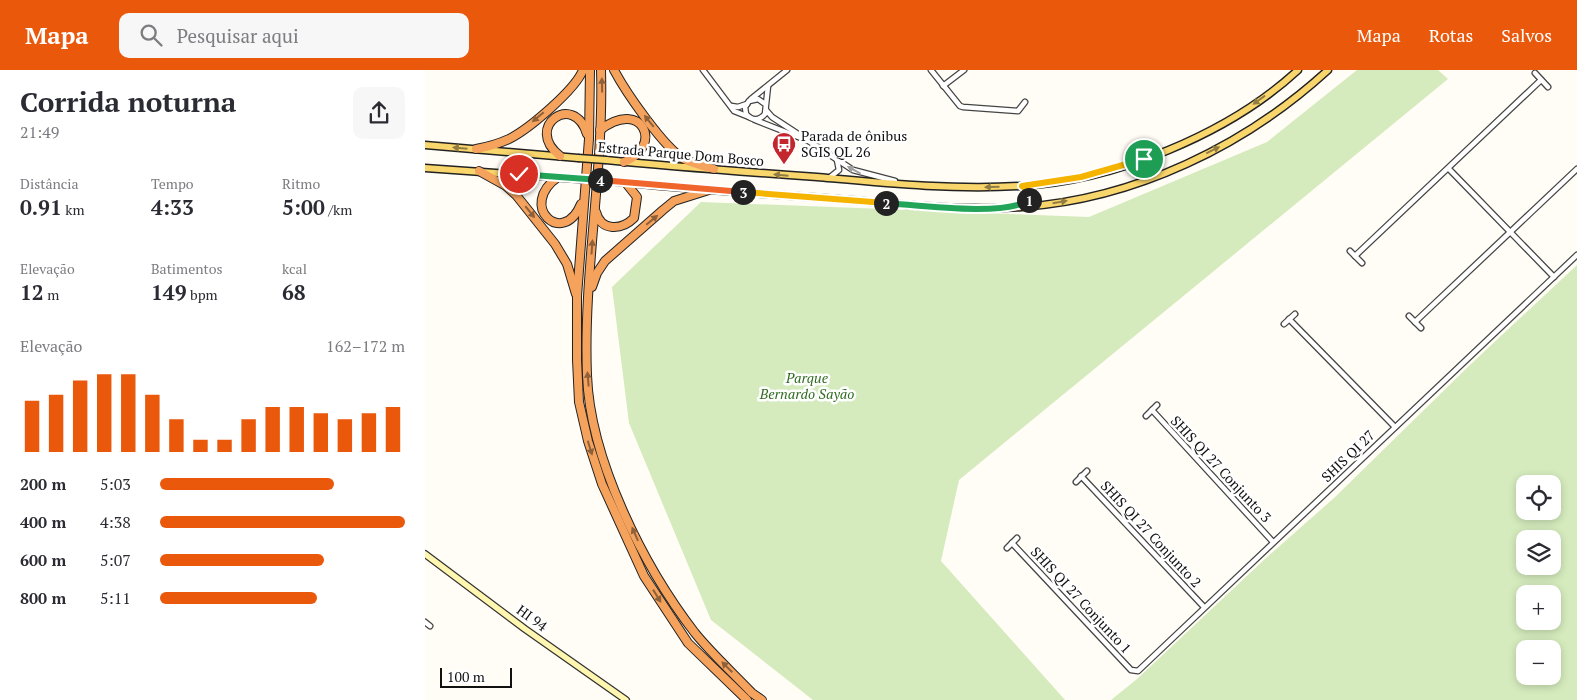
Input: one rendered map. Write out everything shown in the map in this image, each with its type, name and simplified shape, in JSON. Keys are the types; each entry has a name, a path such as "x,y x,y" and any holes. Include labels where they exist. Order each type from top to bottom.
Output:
{"highway":[{"path":"476,149 497,144 523,130 567,92 583,70"},
{"path":"590,70 589,139 577,296 579,402 588,440 602,484 644,576 689,643 747,700"},
{"path":"601,70 601,130 588,296 587,377 592,412 605,463 646,559 670,598 696,634 752,693 762,700"},
{"path":"614,70 639,108 674,152 684,159 714,169"},
{"path":"560,156 549,147 546,139 549,124 560,115 573,114 580,119 589,139"},
{"path":"601,130 622,118 630,118 642,127 645,144 641,152 636,158 624,162"},
{"path":"479,171 511,191 555,244 567,264 577,296"},
{"path":"558,177 544,189 541,198 541,208 546,218 555,223 564,224 577,215 584,198"},
{"path":"595,202 596,214 600,221 609,227 618,228 628,224 634,218 637,204 634,191 626,183"},
{"path":"588,296 597,273 614,252 674,201 709,190"}],"main road":[{"name":"Estrada Parque Dom Bosco","path":"425,145 969,188 1022,186 1107,170 1180,144 1254,104 1298,70"},
{"path":"425,168 579,178 709,190 966,209 1049,204 1094,196 1138,184 1242,136 1277,113 1328,70"},
{"path":"1001,208 1021,204 1030,199 1029,191 1022,186"}],"street":[{"path":"768,86 766,107 762,118 751,118 745,111 748,102 787,70"},
{"path":"931,70 960,106 971,109 1018,111 1025,102"},
{"path":"943,86 965,70"},
{"path":"705,71 737,113 812,141"},
{"path":"1535,73 1548,87"},
{"path":"1355,256 1541,80"},
{"path":"731,106 737,107 758,99 772,117 863,174 911,184"},
{"path":"829,178 839,170 840,166 835,156"},
{"path":"1449,169 1554,277"},
{"path":"1415,322 1577,169"},
{"path":"1350,250 1362,263"},
{"name":"SHIS QI 27","path":"1134,672 1139,670 1577,255"},
{"path":"1284,324 1295,314"},
{"path":"1409,316 1421,328"},
{"path":"1289,319 1395,427"},
{"path":"1146,416 1157,405"},
{"name":"SHIS QI 27 Conjunto 3","path":"1152,410 1273,542"},
{"path":"1076,482 1087,471"},
{"name":"SHIS QI 27 Conjunto 2","path":"1081,476 1204,607"},
{"path":"1007,548 1017,538"},
{"name":"SHIS QI 27 Conjunto 1","path":"1012,543 1134,672"},
{"name":"HI 94","path":"425,554 525,629 626,700"},
{"path":"425,622 430,626"}],"green space":[{"name":"Parque Bernardo Sayão","path":"1357,70 1438,70 1448,79 959,480 941,561 1065,700 813,700 711,620 629,423 612,287 701,202 1089,217 1267,142"},
{"path":"1577,265 1577,700 1111,700 1137,679 1266,558 1334,498 1472,363"}],"place":[{"name":"Parada de ônibus SGIS QL 26","path":"784,165"}],"route":[{"path":"519,174 966,209 1001,208 1021,204 1030,199 1029,191 1022,186 1081,177 1144,159"}]}
